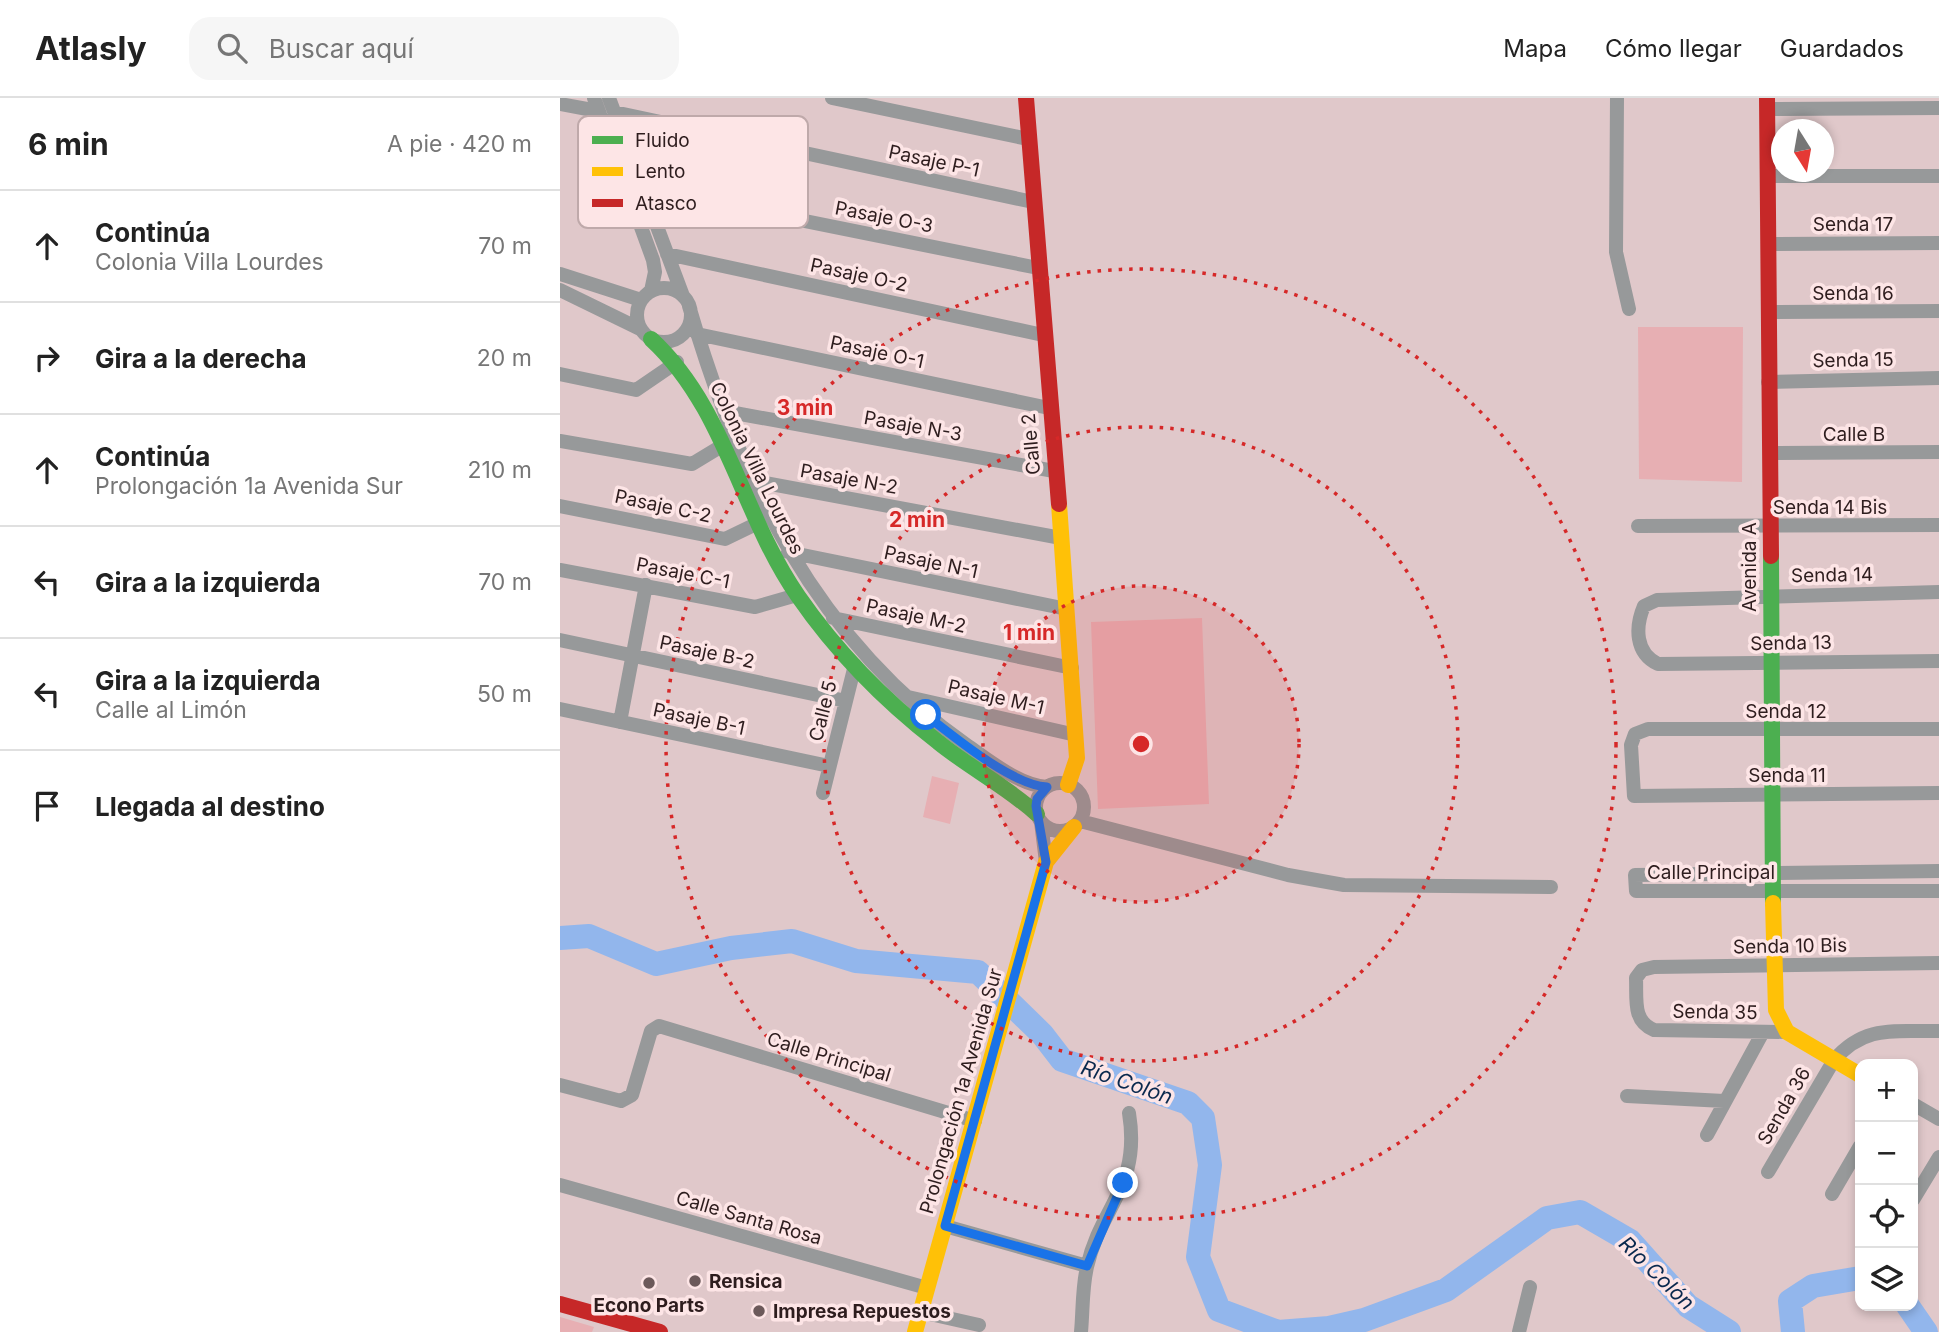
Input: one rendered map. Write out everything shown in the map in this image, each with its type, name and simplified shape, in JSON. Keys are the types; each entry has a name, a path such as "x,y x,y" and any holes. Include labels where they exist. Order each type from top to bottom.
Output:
{"main road":[{"name":"Calle 2","path":"1026,98 1043,335 1072,668 1077,758 1068,785"},
{"name":"Avenida A","path":"1767,104 1774,967 1776,1010 1787,1032"},
{"name":"Colonia Villa Lourdes","path":"646,334 677,362 704,400 725,444 756,524 797,595 876,688 937,742 1021,799 1039,818"},
{"name":"Prolongación 1a Avenida Sur","path":"915,1332 1046,862 1077,824"},
{"path":"1787,1032 1855,1072"},
{"path":"560,1304 660,1332"}],"street":[{"path":"832,98 1028,139"},
{"path":"1617,98 1615,252 1629,309"},
{"path":"560,104 596,104"},
{"path":"1767,104 1939,108"},
{"name":"Pasaje P-1","path":"611,105 656,116"},
{"name":"Pasaje P-1","path":"808,153 1033,202"},
{"path":"1768,176 1939,176"},
{"name":"Pasaje O-3","path":"808,222 1038,268"},
{"path":"641,228 655,272 637,314 646,334"},
{"name":"Colonia Villa Lourdes","path":"657,228 686,301 723,411 754,481 788,552 833,618 907,697 944,729 1035,786 1047,787"},
{"name":"Senda 17","path":"1768,244 1939,243"},
{"name":"Pasaje O-2","path":"667,254 1043,335"},
{"path":"560,274 646,296 664,288 686,301 691,316 684,333 667,341 646,334 560,290"},
{"name":"Senda 16","path":"1768,312 1939,312"},
{"name":"Pasaje O-1","path":"697,334 1049,408"},
{"path":"560,374 636,390 677,362"},
{"name":"Senda 15","path":"1768,382 1939,378"},
{"name":"Pasaje N-3","path":"723,411 1054,471"},
{"path":"560,441 691,464 725,444"},
{"name":"Calle B","path":"1770,453 1939,452"},
{"name":"Pasaje N-2","path":"754,481 1061,538"},
{"name":"Pasaje C-2","path":"560,506 725,539 756,524"},
{"name":"Senda 14 Bis","path":"1638,526 1939,525"},
{"name":"Pasaje N-1","path":"788,552 1067,609"},
{"name":"Pasaje C-1","path":"560,570 755,607 797,595"},
{"path":"620,722 646,585"},
{"name":"Senda 14","path":"1645,658 1639,648 1639,617 1644,606 1657,600 1939,592"},
{"name":"Pasaje M-2","path":"833,618 1072,668"},
{"name":"Pasaje B-2","path":"560,640 846,701"},
{"name":"Senda 13","path":"1645,658 1658,664 1939,661"},
{"name":"Calle 5","path":"823,793 855,665"},
{"name":"Pasaje M-1","path":"907,697 1076,735"},
{"name":"Pasaje B-1","path":"560,709 829,766"},
{"name":"Senda 12","path":"1634,796 1631,745 1635,734 1648,729 1939,729"},
{"path":"1077,824 1083,813 1081,796 1068,785 1047,787 1037,799 1039,818 1056,831 1077,824 1288,875 1344,885 1551,887"},
{"name":"Senda 11","path":"1634,796 1939,793"},
{"name":"Prolongación 1a Avenida Sur","path":"1039,818 1046,862"},
{"name":"Calle Principal","path":"1939,871 1773,871 1635,875 1636,891 1939,891"},
{"name":"Senda 10 Bis","path":"1643,1026 1637,1017 1636,978 1642,970 1654,967 1774,967 1939,962"},
{"name":"Calle Principal","path":"560,1085 621,1101 628,1100 632,1095 651,1031 659,1026 975,1121"},
{"name":"Senda 35","path":"1643,1026 1654,1030 1787,1032"},
{"path":"1833,1060 1844,1047 1871,1032 1939,1031"},
{"path":"1707,1135 1763,1032"},
{"name":"Senda 36","path":"1768,1172 1833,1060"},
{"path":"1627,1096 1724,1101"},
{"path":"1918,1107 1939,1119"},
{"path":"1081,1332 1087,1266 1131,1160 1133,1140 1129,1113"},
{"path":"1832,1194 1855,1155"},
{"path":"1918,1192 1939,1157"},
{"name":"Calle Santa Rosa","path":"560,1185 927,1288"},
{"path":"945,1226 1087,1266"},
{"path":"1519,1332 1530,1287"},
{"path":"921,1312 979,1325"}],"shaded area":[{"path":"1638,327 1743,327 1742,482 1639,479"},
{"path":"1202,618 1209,804 1098,809 1091,622"},
{"path":"932,776 959,783 950,824 923,817"},
{"path":"560,1317 594,1327 592,1332 560,1332"}],"waterway":[{"name":"Río Colón","path":"560,938 589,936 656,964 731,948 792,941 856,961 978,972 1042,1034 1062,1060 1188,1103 1203,1118 1210,1165 1198,1257 1219,1310 1278,1332 1329,1328 1364,1320 1446,1290 1547,1218 1580,1212 1630,1241 1688,1306 1729,1332"},
{"name":"Río Colón","path":"1793,1332 1790,1301 1813,1286 1855,1279"},
{"name":"Río Colón","path":"1911,1311 1926,1332"}],"traffic: fast":[{"path":"651,339 677,366 698,397 778,564 828,636 862,674 918,726 1037,814"},
{"path":"1771,556 1773,903"}],"traffic: slow":[{"path":"1059,504 1077,758 1068,785"},
{"path":"915,1332 1046,862 1074,827"},
{"path":"1773,903 1776,1010 1787,1032 1855,1072"}],"traffic: jam":[{"path":"1026,98 1059,504"},
{"path":"1767,98 1771,556"},
{"path":"560,1304 660,1332"}],"place":[{"name":"Rensica","path":"695,1281"},
{"name":"Econo Parts","path":"649,1283"},
{"name":"Impresa Repuestos","path":"759,1311"}],"route":[{"path":"926,715 1011,773 1035,786 1047,787 1041,792 1036,806 1041,822 1046,862 945,1226 1087,1266 1123,1183"}]}
